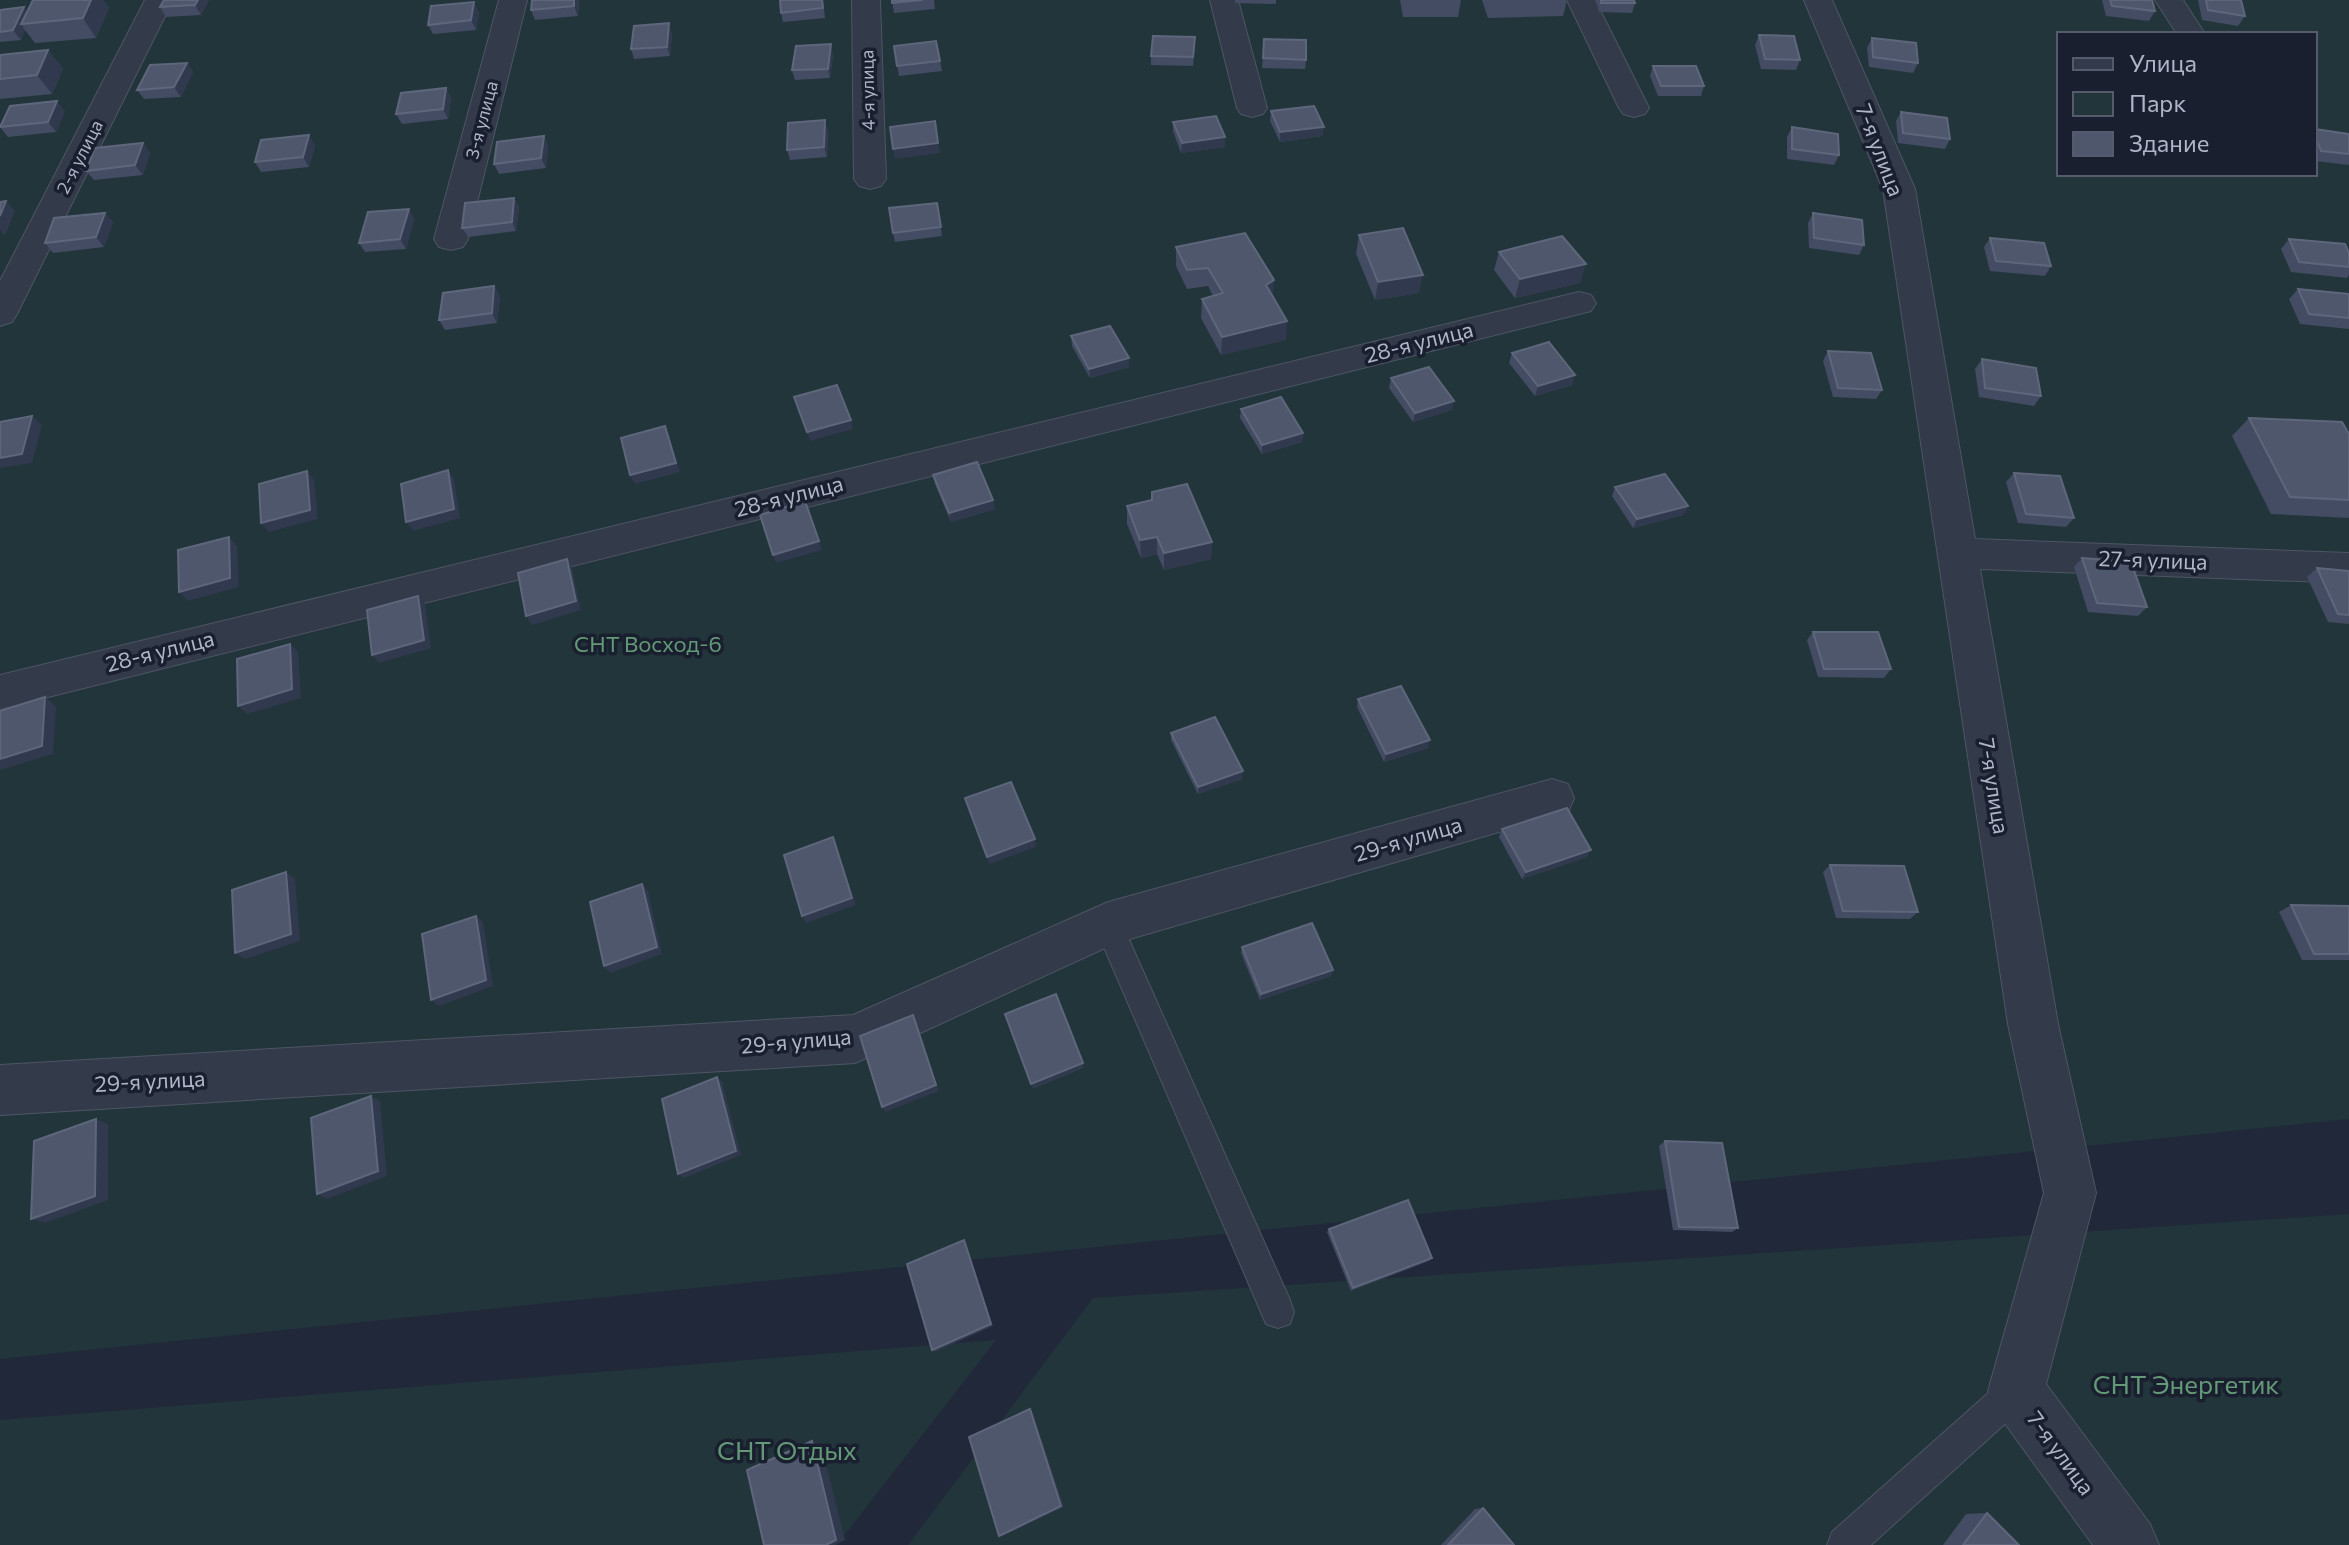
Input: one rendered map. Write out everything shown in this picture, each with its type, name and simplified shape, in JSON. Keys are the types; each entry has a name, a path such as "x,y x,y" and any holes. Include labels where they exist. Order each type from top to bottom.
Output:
{"street":[{"name":"2-я улица","path":"0,314 159,0"},
{"name":"3-я улица","path":"451,239 513,0"},
{"name":"4-я улица","path":"866,0 870,179"},
{"path":"1224,0 1252,108"},
{"path":"1581,0 1634,108"},
{"name":"7-я улица","path":"1818,0 1899,189 2033,1024 2070,1193 2016,1391 2129,1545"},
{"path":"2169,0 2190,32"},
{"name":"28-я улица","path":"0,692 1579,303"},
{"name":"27-я улица","path":"1956,553 2349,568"},
{"name":"29-я улица","path":"0,1090 855,1039 1108,924 1552,798"}],"lane":[{"path":"1108,924 1278,1312"},
{"path":"1845,1545 2016,1391"}],"green space":[{"name":"СНТ Восход-6","path":"0,0 2349,0 2349,1119 0,1359"},
{"name":"СНТ Энергетик","path":"2349,1214 2349,1545 908,1545 1093,1298"},
{"name":"СНТ Отдых","path":"996,1340 837,1545 0,1545 0,1420"}],"building":[{"path":"33,0 91,0 83,18 21,24"},
{"path":"164,0 198,0 195,5 160,7"},
{"path":"532,0 574,0 574,6 531,10"},
{"path":"780,0 822,0 823,8 781,13"},
{"path":"892,0 922,0 892,3"},
{"path":"1601,0 1634,0 1635,3 1601,3"},
{"path":"2110,0 2152,0 2155,11 2112,6"},
{"path":"2206,0 2241,0 2245,16 2208,10"},
{"path":"474,2 471,20 428,25 431,6"},
{"path":"24,7 13,30 0,32 0,10"},
{"path":"669,23 667,47 631,49 634,26"},
{"path":"1759,35 1794,36 1800,60 1765,59"},
{"path":"1153,36 1195,37 1193,57 1151,56"},
{"path":"1872,38 1916,43 1918,63 1873,57"},
{"path":"1264,39 1306,40 1306,60 1263,58"},
{"path":"936,41 940,61 897,66 894,46"},
{"path":"831,44 828,69 792,70 796,46"},
{"path":"48,50 37,75 0,79 0,55"},
{"path":"187,63 174,87 137,90 150,65"},
{"path":"1653,66 1696,66 1704,86 1661,86"},
{"path":"446,88 443,109 396,114 401,93"},
{"path":"57,101 48,122 0,127 10,106"},
{"path":"1314,106 1324,127 1280,132 1271,111"},
{"path":"1901,112 1947,118 1950,139 1903,133"},
{"path":"1216,116 1225,137 1182,143 1173,122"},
{"path":"825,120 824,147 787,150 788,123"},
{"path":"935,121 938,143 893,149 890,127"},
{"path":"1792,127 1838,134 1839,155 1792,149"},
{"path":"2317,129 2349,134 2349,154 2321,151"},
{"path":"309,135 303,157 255,162 261,140"},
{"path":"544,136 541,158 494,164 497,142"},
{"path":"143,143 135,165 86,171 95,148"},
{"path":"514,198 512,222 462,228 465,203"},
{"path":"6,201 0,216 0,202"},
{"path":"937,203 941,227 893,233 889,208"},
{"path":"409,209 400,239 359,243 368,212"},
{"path":"105,213 96,237 45,243 54,218"},
{"path":"1813,213 1862,220 1864,245 1814,238"},
{"path":"1403,228 1423,275 1378,282 1359,235"},
{"path":"1245,233 1274,280 1266,285 1287,321 1222,337 1202,299 1223,293 1208,268 1187,270 1176,247"},
{"path":"1562,236 1586,264 1520,279 1499,252"},
{"path":"1990,238 2044,243 2051,266 1996,261"},
{"path":"2289,239 2345,244 2349,267 2299,262"},
{"path":"494,286 492,313 439,320 443,293"},
{"path":"2298,289 2349,294 2349,318 2309,314"},
{"path":"1110,326 1129,358 1089,369 1071,336"},
{"path":"1549,342 1575,375 1538,386 1512,353"},
{"path":"1828,351 1871,353 1882,390 1838,388"},
{"path":"1982,359 2036,368 2041,396 1985,388"},
{"path":"1429,367 1454,401 1415,413 1391,378"},
{"path":"837,385 851,420 807,432 794,397"},
{"path":"1281,397 1303,433 1262,445 1241,409"},
{"path":"32,416 22,454 0,458 0,422"},
{"path":"2249,418 2342,422 2349,434 2349,500 2290,497"},
{"path":"665,426 676,463 630,475 621,438"},
{"path":"977,462 993,500 949,513 933,475"},
{"path":"448,470 454,509 406,522 401,484"},
{"path":"307,471 310,510 261,523 259,484"},
{"path":"2014,473 2060,476 2074,518 2026,514"},
{"path":"1665,474 1688,506 1637,519 1615,487"},
{"path":"1187,484 1212,542 1164,553 1157,537 1140,540 1127,506 1152,500 1152,492"},
{"path":"805,501 819,541 773,555 760,515"},
{"path":"229,537 230,578 179,592 178,550"},
{"path":"2082,558 2131,562 2147,607 2097,603"},
{"path":"567,559 576,601 526,616 518,573"},
{"path":"2317,568 2349,571 2349,615 2338,614"},
{"path":"418,596 424,640 372,655 367,610"},
{"path":"1813,632 1878,632 1891,669 1824,669"},
{"path":"290,644 292,689 238,706 237,659"},
{"path":"1401,686 1430,740 1386,754 1358,699"},
{"path":"45,697 42,746 0,759 0,711"},
{"path":"1215,717 1243,771 1198,787 1171,733"},
{"path":"1011,782 1035,839 987,857 965,798"},
{"path":"1567,808 1591,850 1526,872 1502,829"},
{"path":"833,837 852,898 802,916 784,855"},
{"path":"1830,865 1904,866 1918,912 1843,911"},
{"path":"286,872 291,934 235,953 232,890"},
{"path":"642,884 657,947 604,966 590,902"},
{"path":"2291,905 2349,906 2349,954 2314,954"},
{"path":"476,916 486,980 431,1000 422,934"},
{"path":"1312,923 1333,970 1261,994 1242,947"},
{"path":"1056,994 1083,1063 1031,1084 1005,1014"},
{"path":"913,1015 936,1085 882,1107 860,1036"},
{"path":"717,1077 736,1151 678,1174 662,1099"},
{"path":"371,1096 378,1171 317,1194 311,1118"},
{"path":"96,1119 95,1196 31,1219 34,1141"},
{"path":"1665,1141 1722,1143 1738,1228 1679,1227"},
{"path":"1408,1200 1432,1258 1353,1288 1329,1229"},
{"path":"964,1240 991,1324 932,1350 907,1264"},
{"path":"1030,1409 1061,1506 999,1536 969,1437"},
{"path":"812,1441 836,1540 826,1545 764,1545 747,1470"},
{"path":"1483,1508 1514,1545 1448,1545"},
{"path":"1987,1513 2019,1545 1963,1545"}]}
